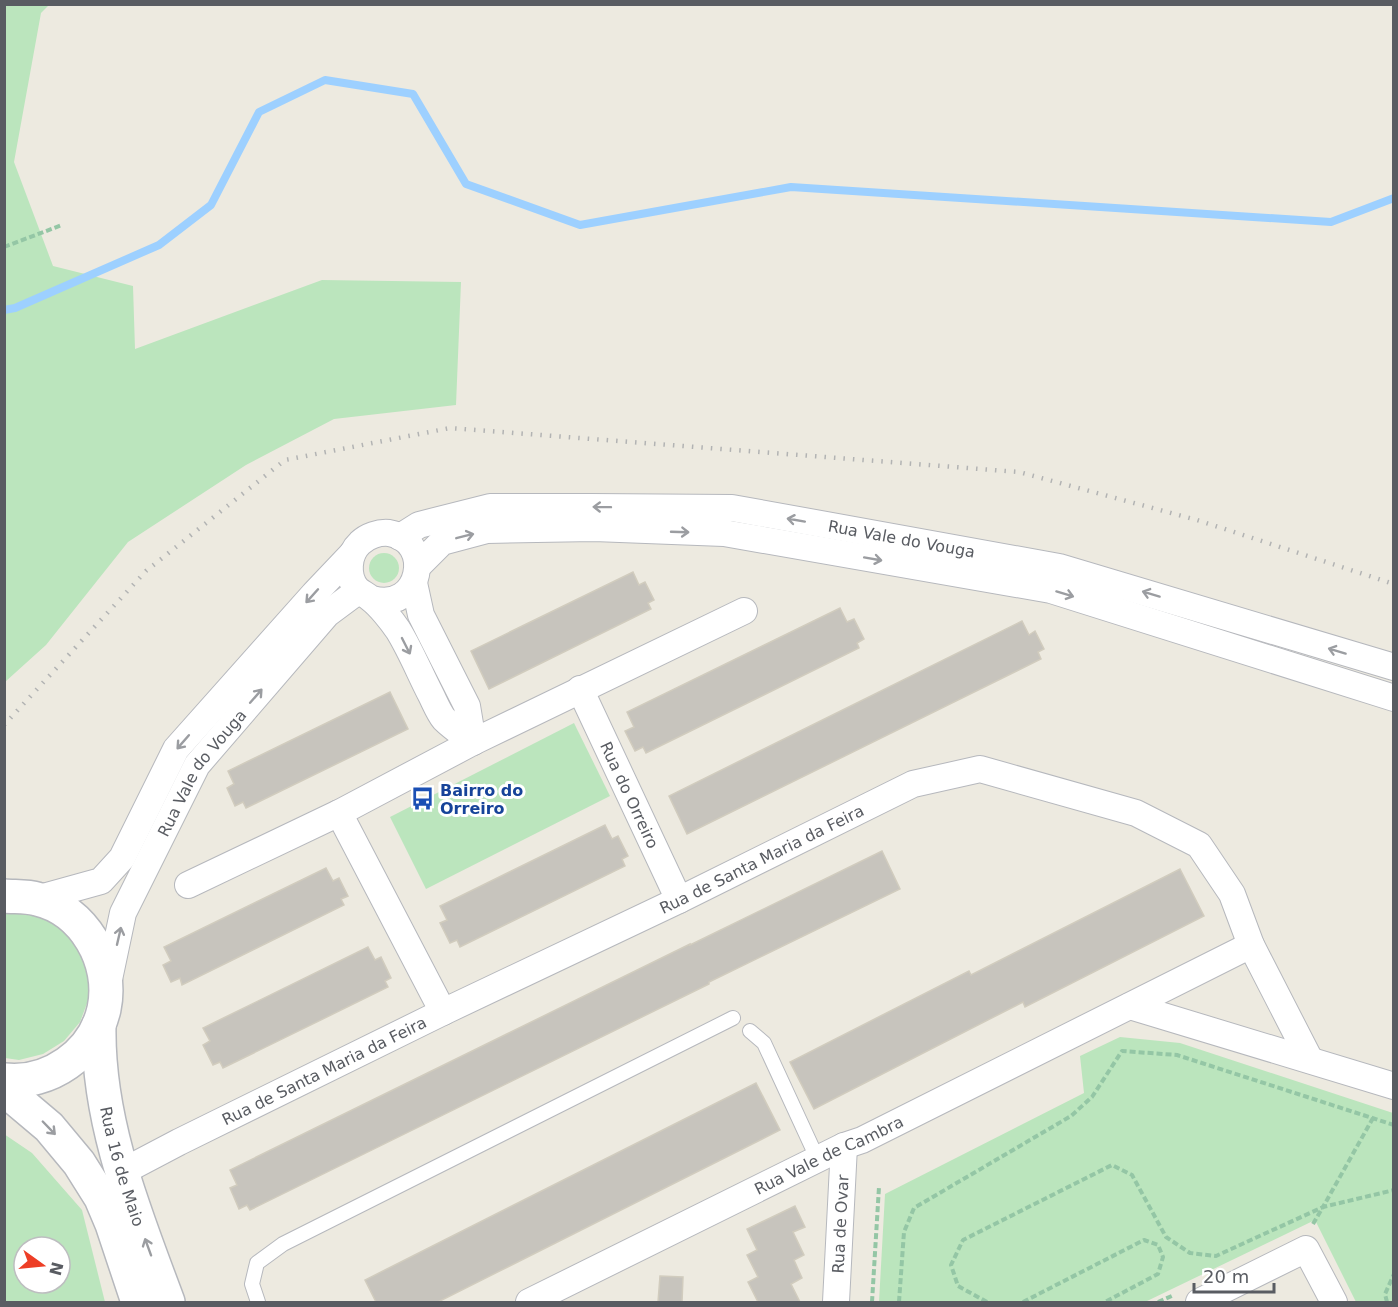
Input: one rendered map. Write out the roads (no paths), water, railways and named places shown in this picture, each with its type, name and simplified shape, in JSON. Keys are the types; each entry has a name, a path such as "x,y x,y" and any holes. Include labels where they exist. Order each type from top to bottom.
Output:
{"street":[{"name":"Rua Vale do Vouga","path":"20,897 101,881 123,858 176,749 352,554 358,544 367,537 378,534 400,537 419,525 490,507 732,508 1059,567 1394,668"},
{"name":"Rua Vale do Vouga","path":"4,1080 17,1081 42,1077 66,1065 85,1047 99,1025 123,914 197,765 327,614 365,595 380,602 396,599 410,590 416,574 441,542 487,530 594,528 724,533 1051,590 1394,698"},
{"path":"400,537 413,549 416,557 421,615 467,706 473,742"},
{"path":"352,554 350,565 353,584 398,629 443,718 473,742"},
{"path":"188,885 339,813 473,742 580,689 744,611"},
{"name":"Rua do Orreiro","path":"580,689 679,900"},
{"name":"Rua de Santa Maria da Feira","path":"122,1172 443,1012 679,900 914,784 980,769 1136,813 1199,845 1232,894 1251,945 1310,1060"},
{"path":"339,813 443,1012"},
{"name":"Rua Vale do Vouga","path":"20,897 60,908 80,923 94,944 104,968 106,993"},
{"name":"Rua Vale de Cambra","path":"529,1302 844,1146 862,1140 1251,945"},
{"path":"1130,1006 1394,1086"},
{"name":"Rua 16 de Maio","path":"99,1025 98,1046 103,1091 111,1132 127,1189 168,1302"},
{"name":"Rua 16 de Maio","path":"4,1089 49,1126 79,1163 101,1198 138,1302"},
{"name":"Rua de Ovar","path":"836,1302 844,1146"},
{"path":"1198,1302 1306,1249 1334,1302"}],"lane":[{"path":"258,1302 252,1284 257,1263 283,1244 733,1018"},
{"path":"750,1031 764,1043 818,1160"}],"waterway":[{"path":"4,310 15,308 159,245 211,205 259,112 325,80 413,94 466,184 580,225 791,187 1331,222 1394,198"}],"railway":[{"path":"4,725 146,571 285,460 450,428 1019,472 1197,520 1394,584"}],"place":[{"name":"Bairro do Orreiro","path":"422,799"}]}
